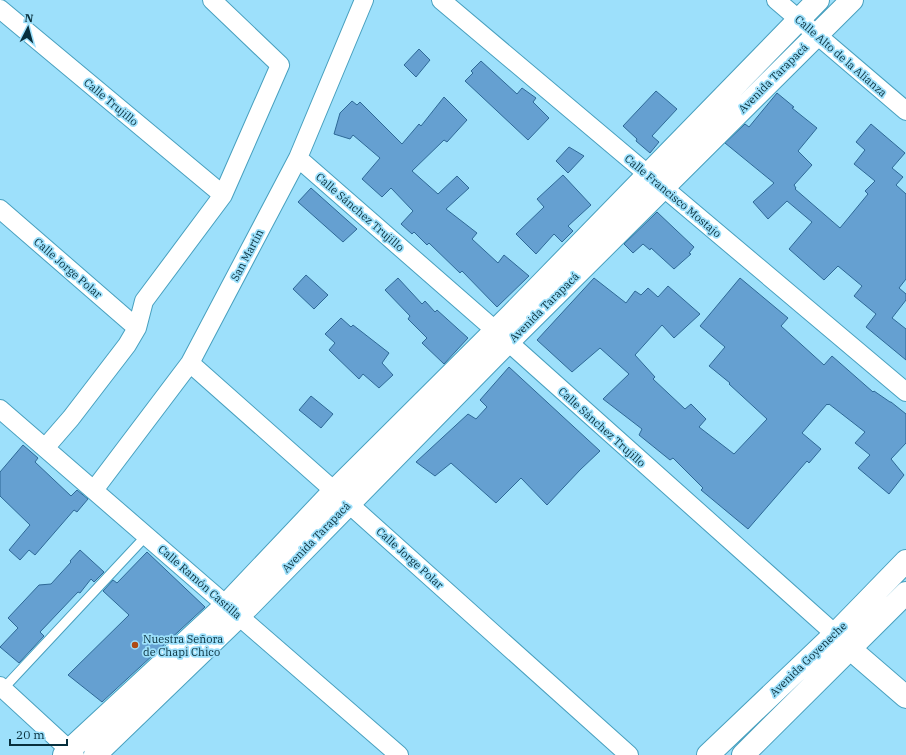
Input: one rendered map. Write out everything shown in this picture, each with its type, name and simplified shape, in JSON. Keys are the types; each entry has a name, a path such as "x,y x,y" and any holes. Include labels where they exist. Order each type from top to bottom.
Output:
{"street":[{"name":"San Martín","path":"94,490 190,363 298,158 364,0"},
{"name":"Calle Francisco Mostajo","path":"441,0 906,392"},
{"name":"Calle Alto de la Alianza","path":"776,0 906,111"},
{"name":"Avenida Tarapacá","path":"656,181 798,19 818,0"},
{"name":"Avenida Tarapacá","path":"233,611 342,497 656,181 852,0"},
{"path":"45,448 71,418 122,351 137,328 144,301 223,195 280,65 223,4"},
{"name":"Calle Trujillo","path":"0,9 223,195"},
{"name":"Calle Sánchez Trujillo","path":"298,158 502,337 906,697"},
{"name":"Calle Jorge Polar","path":"0,208 137,328"},
{"name":"Calle Jorge Polar","path":"190,363 342,497 629,755"},
{"name":"Calle Ramón Castilla","path":"0,409 399,755"},
{"name":"Avenida Goyeneche","path":"743,755 843,642 906,561"},
{"name":"Avenida Goyeneche","path":"708,755 843,642 906,593"},
{"path":"2,688 69,753 233,611"},
{"path":"95,755 233,611"}],"lane":[{"path":"2,688 146,536"}],"building":[{"path":"419,49 430,60 416,77 404,65"},
{"path":"481,61 517,94 522,88 536,98 533,102 549,118 528,140 465,81 473,73 471,71"},
{"path":"656,91 677,109 652,136 659,142 650,153 636,141 637,139 623,126"},
{"path":"777,93 794,107 792,108 817,128 798,151 812,165 794,185 796,188 795,189 840,228 868,194 865,191 875,181 854,164 865,150 856,142 871,124 905,153 892,168 903,177 896,185 906,194 906,279 899,288 906,294 906,300 892,318 906,329 906,360 866,327 876,314 854,296 862,286 838,266 824,280 789,249 812,222 787,201 768,219 753,202 774,183 725,143 745,124 749,127"},
{"path":"444,97 467,120 447,142 444,140 412,171 438,194 457,176 469,188 446,209 477,233 472,239 498,263 504,255 529,276 497,307 462,271 460,273 429,243 427,245 414,232 412,234 401,224 413,211 391,188 382,197 362,179 380,158 353,135 350,139 334,134 340,113 352,101 357,105 360,102 402,144 419,124 421,126"},
{"path":"569,147 584,156 568,173 556,161"},
{"path":"563,175 591,205 568,226 573,231 562,242 554,234 536,254 516,234 544,207 537,199"},
{"path":"311,188 357,229 343,242 298,202"},
{"path":"657,212 694,247 689,253 691,254 674,269 651,248 650,250 643,244 633,253 624,244"},
{"path":"306,275 328,295 314,309 293,289"},
{"path":"398,278 422,304 425,301 435,312 437,310 468,338 444,364 422,343 427,338 408,319 410,316 385,290"},
{"path":"594,278 626,303 635,291 641,295 648,288 658,297 668,286 700,314 674,338 662,325 635,355 655,377 653,379 685,409 691,404 706,419 699,427 734,454 767,419 729,384 730,383 709,366 725,347 700,326 740,278 788,318 781,326 824,365 832,356 873,392 874,391 891,402 906,414 906,443 891,459 904,475 889,494 858,468 870,455 855,443 865,432 827,404 802,433 821,449 809,463 807,461 748,529 701,490 703,488 673,458 670,460 639,435 642,429 603,399 629,374 600,348 572,372 537,340"},
{"path":"341,318 351,327 353,325 389,353 382,363 393,375 379,388 363,374 359,379 329,350 335,343 325,334"},
{"path":"509,367 600,451 547,505 521,478 496,503 451,463 435,476 416,462 468,414 476,419 487,407 480,400"},
{"path":"311,396 333,414 321,428 299,410"},
{"path":"23,445 38,458 35,462 71,496 77,490 88,499 77,512 74,510 35,555 29,550 20,560 9,550 30,525 0,496 0,472"},
{"path":"80,550 104,572 94,582 91,579 80,593 78,592 40,632 44,636 19,663 0,647 18,628 8,618 39,585 51,584"},
{"name":"Nuestra Señora de Chapi Chico","path":"147,552 205,607 102,702 68,675 129,615 103,591 113,580 117,583"}],"place":[{"name":"Nuestra Señora de Chapi Chico","path":"135,645"}]}
